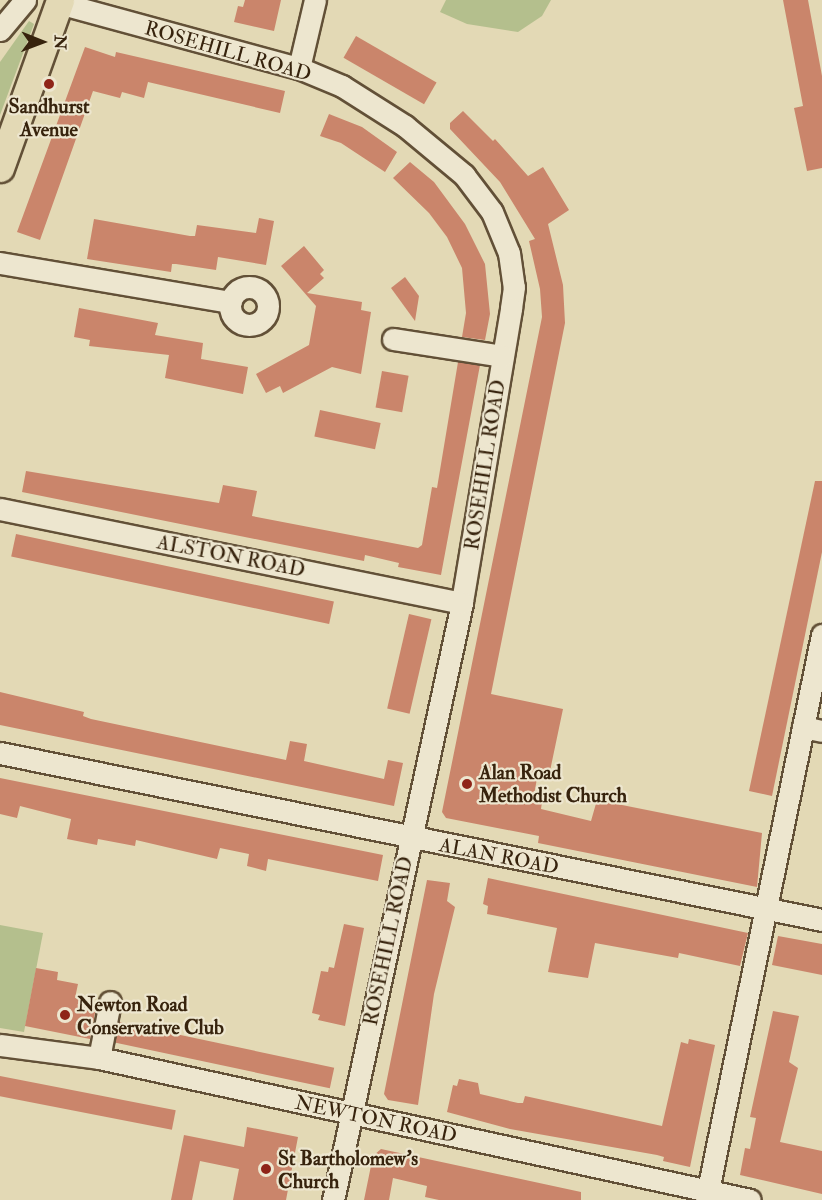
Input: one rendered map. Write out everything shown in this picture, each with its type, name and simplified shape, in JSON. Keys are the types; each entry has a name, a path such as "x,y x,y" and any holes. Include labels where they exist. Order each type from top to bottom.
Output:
{"main road":[{"path":"0,168 60,2"}],"street":[{"path":"0,30 26,0"},
{"path":"299,68 315,0"},
{"name":"ROSEHILL ROAD","path":"60,2 299,68 342,86 435,148 464,175 492,212 509,253 514,286 462,603 333,1200"},
{"path":"0,263 231,302"},
{"path":"393,339 503,356"},
{"name":"ALSTON ROAD","path":"0,509 462,603"},
{"path":"707,1196 765,908 812,729 822,635"},
{"name":"ALAN ROAD","path":"0,753 822,920"},
{"path":"99,1058 110,1002"},
{"name":"NEWTON ROAD","path":"0,1044 99,1058 707,1196 750,1200"}],"green space":[{"path":"446,0 551,0 542,16 518,32 467,24 440,12"},
{"path":"29,21 34,24 0,115 0,62"},
{"path":"0,925 43,933 24,1032 0,1028"}],"building":[{"path":"245,0 281,0 274,31 234,22 238,6 243,7"},
{"path":"783,0 808,0 822,76 822,168 807,171 794,108 803,106"},
{"path":"356,36 437,82 424,104 344,58"},
{"path":"85,47 115,57 116,52 285,91 280,113 148,82 144,98 122,92 120,98 93,91 40,240 17,232"},
{"path":"463,111 493,141 495,139 528,176 543,167 569,210 548,224 563,285 565,323 491,694 563,709 550,771 539,768 533,800 542,802 541,809 591,821 597,800 762,833 757,887 538,843 539,836 446,818 442,812 542,317 540,289 529,241 535,239 500,182 450,129 450,123"},
{"path":"329,114 362,127 397,152 385,172 341,143 320,136"},
{"path":"410,162 434,182 465,224 485,264 490,314 485,340 462,337 466,313 462,268 447,237 429,213 393,178"},
{"path":"259,218 274,221 266,265 218,257 216,270 172,264 171,272 87,259 94,219 195,236 197,225 256,233"},
{"path":"304,246 324,270 320,274 324,278 307,293 362,302 361,310 371,312 361,374 332,367 283,393 280,386 266,393 256,374 309,345 316,306 281,266"},
{"path":"405,277 419,296 415,321 391,288"},
{"path":"79,308 158,323 155,335 203,343 201,359 248,367 243,394 165,378 169,355 89,346 90,340 74,337"},
{"path":"458,362 480,365 441,575 398,567 399,563 365,555 364,561 22,492 26,471 219,503 223,485 257,491 252,516 418,548 422,545 432,487 437,488"},
{"path":"382,371 409,376 402,412 376,407"},
{"path":"320,410 381,423 375,449 314,436"},
{"path":"815,481 822,481 822,552 772,796 749,791"},
{"path":"16,534 334,602 329,624 11,556"},
{"path":"409,614 431,619 410,714 387,709"},
{"path":"0,692 84,712 83,716 91,719 286,760 290,741 307,744 304,761 384,779 388,760 403,763 394,806 0,725"},
{"path":"0,778 383,855 378,881 268,859 266,871 247,866 249,854 220,848 217,859 136,840 135,846 98,839 97,845 67,839 71,819 20,806 17,818 0,814"},
{"path":"488,878 748,933 740,966 679,953 678,958 595,943 588,978 548,972 557,928 487,914 488,906 483,904"},
{"path":"427,880 450,883 447,901 455,907 434,994 418,1105 388,1100 384,1094"},
{"path":"344,924 364,928 345,1026 318,1020 320,1015 312,1013 321,971 328,972 329,967 334,968"},
{"path":"778,936 822,944 822,975 772,965"},
{"name":"Newton Road Conservative Club","path":"36,968 58,972 57,980 78,984 75,998 97,1002 90,1039 25,1026"},
{"path":"773,1011 799,1016 789,1062 798,1068 780,1142 822,1151 822,1194 740,1175 745,1148 750,1149 756,1118 750,1117"},
{"path":"119,1022 334,1068 330,1088 115,1043"},
{"path":"689,1039 715,1045 690,1167 663,1161 664,1157 657,1155 510,1129 447,1112 453,1085 457,1086 459,1079 478,1083 480,1094 518,1103 523,1103 525,1096 662,1126 681,1042 688,1044"},
{"path":"0,1076 176,1110 172,1130 0,1096"},
{"name":"St Bartholomew's Church","path":"247,1127 298,1137 286,1200 233,1200 239,1169 200,1161 192,1200 171,1200 184,1135 244,1147"},
{"path":"381,1149 581,1192 581,1200 439,1200 425,1197 427,1186 393,1178 389,1200 364,1200 373,1156"}],"place":[{"name":"Sandhurst Avenue","path":"49,84"},
{"name":"Alan Road Methodist Church","path":"467,784"},
{"name":"Newton Road Conservative Club","path":"65,1015"},
{"name":"St Bartholomew's Church","path":"266,1169"}]}
